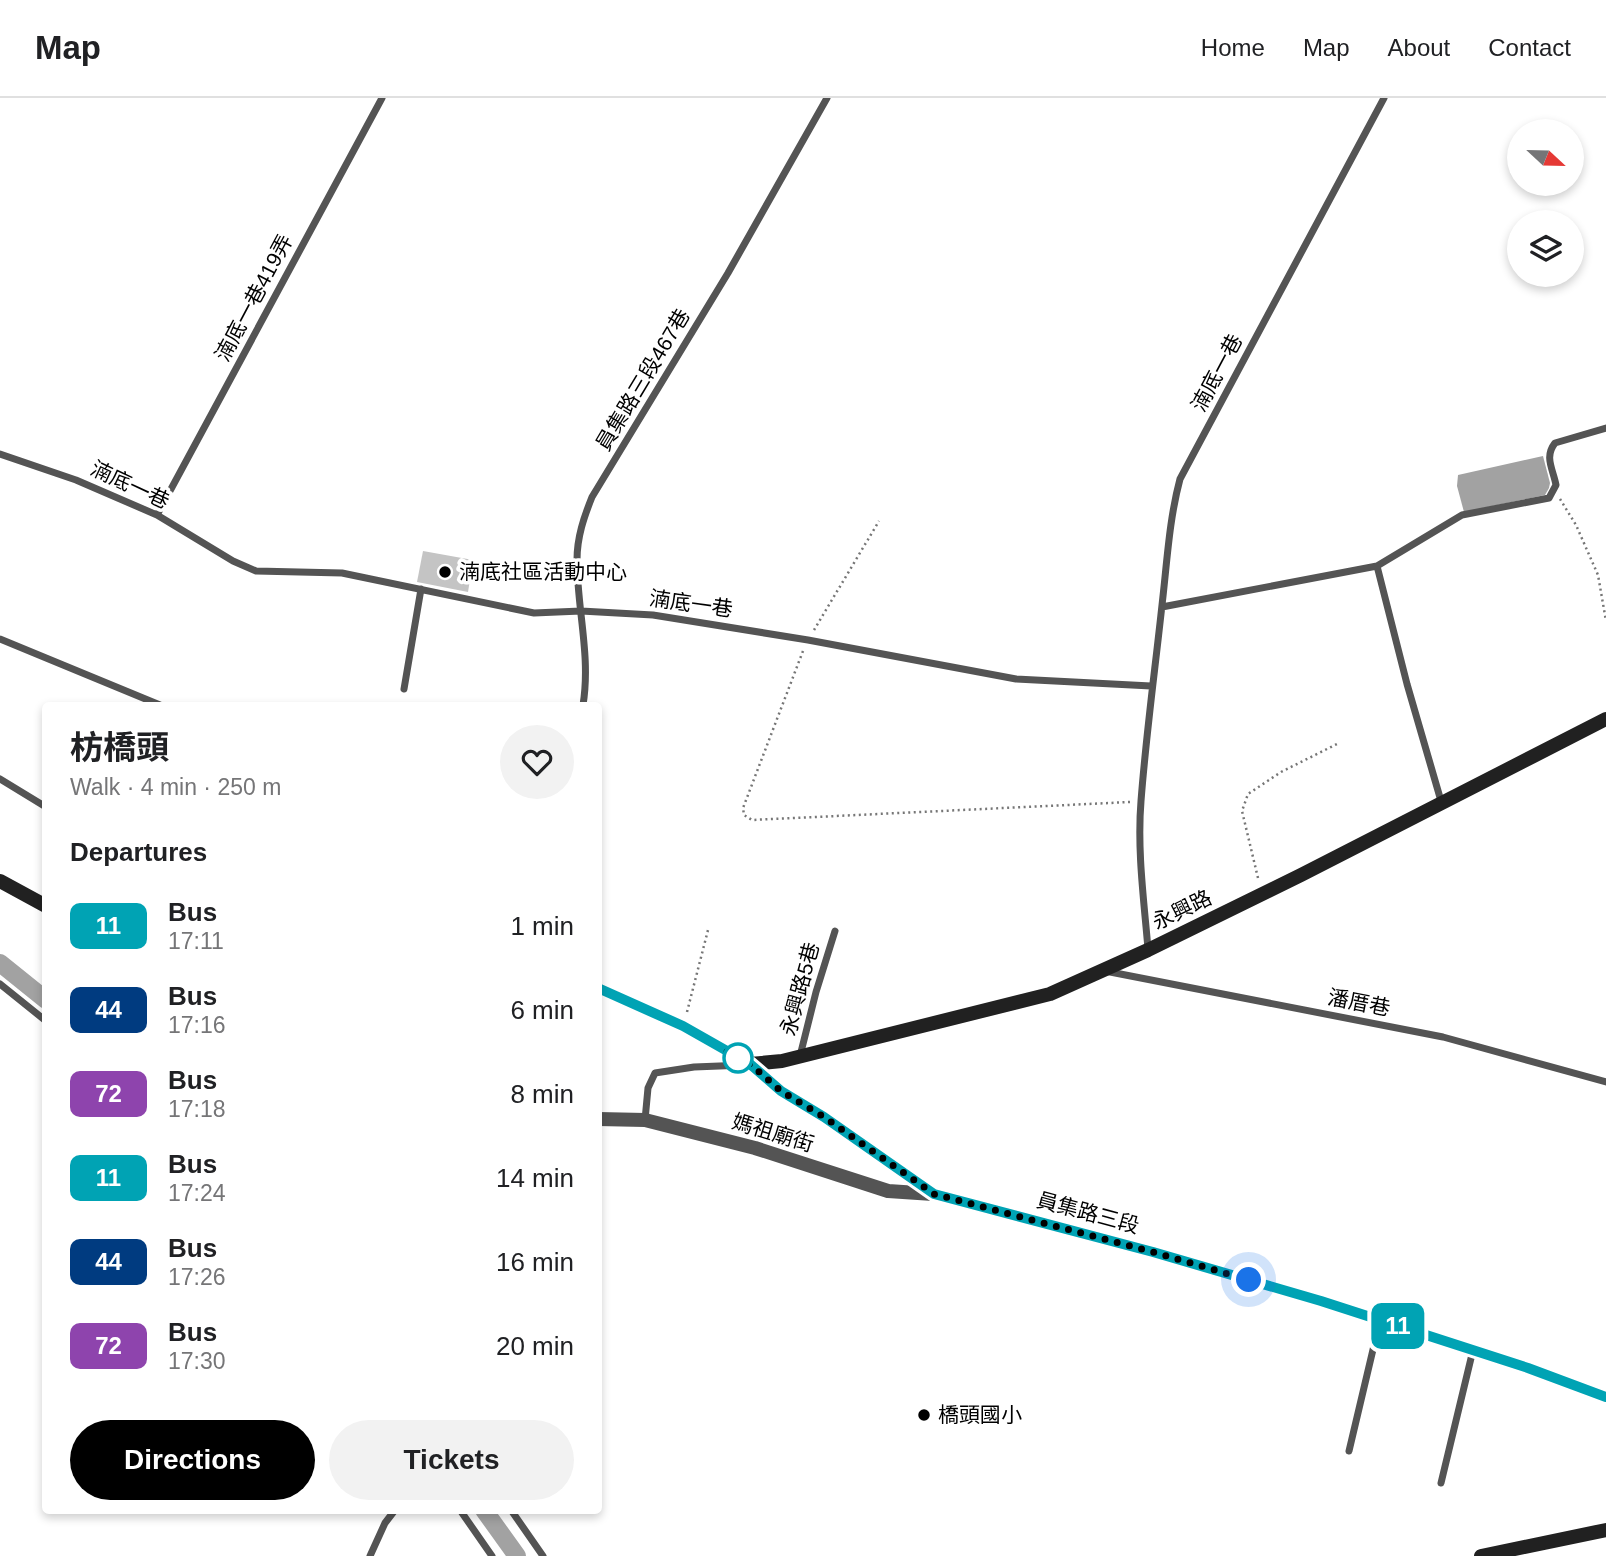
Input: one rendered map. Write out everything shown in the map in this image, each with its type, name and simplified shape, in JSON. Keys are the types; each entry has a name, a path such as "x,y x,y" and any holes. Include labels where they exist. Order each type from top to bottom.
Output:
{"street":[{"name":"永興路","path":"750,1064 800,1056 1050,994 1262,894 1606,719"},
{"path":"0,881 42,904"},
{"name":"員集路三段","path":"602,990 683,1026 750,1064 781,1091 824,1117 934,1194 1153,1252 1380,1320 1606,1397"},
{"name":"媽祖廟街","path":"602,1119 645,1120 755,1148 888,1191 934,1194"},
{"path":"1481,1556 1606,1530"}],"lane":[{"name":"湳底一巷419弄","path":"157,515 382,98"},
{"name":"員集路三段467巷","path":"583,702 586,654 577,559 581,524 592,497 728,273 827,98"},
{"name":"湳底一巷","path":"1148,950 1141,802 1151,686 1173,504 1180,479 1384,98"},
{"path":"1162,607 1377,566 1462,516 1549,498 1556,485 1548,458 1550,449 1555,443 1606,428"},
{"name":"湳底一巷","path":"0,454 75,480 157,515 233,562 256,571 342,573 534,613 581,611 653,615 808,640 1016,679 1151,686"},
{"path":"1377,566 1406,684 1441,801"},
{"path":"404,689 421,589"},
{"path":"0,639 153,702"},
{"path":"0,779 42,805"},
{"name":"永興路5巷","path":"800,1056 835,930"},
{"name":"潘厝巷","path":"1102,971 1443,1037 1606,1082"},
{"path":"0,984 42,1019"},
{"path":"645,1120 648,1088 655,1073 694,1067 750,1064"},
{"path":"1349,1451 1380,1320"},
{"path":"1441,1483 1473,1350"},
{"path":"370,1556 392,1514"},
{"path":"463,1514 492,1556"},
{"path":"514,1514 543,1556"}],"path":[{"path":"1555,490 1576,524 1598,575 1606,621"},
{"path":"880,521 808,640 743,808 744,815 752,820 1141,802"},
{"path":"1262,894 1242,811 1248,794 1281,772 1337,744"},
{"path":"683,1026 708,930"}],"shaded area":[{"path":"1543,456 1550,483 1545,495 1464,512 1457,486 1458,475"}],"building":[{"name":"湳底社區活動中心","path":"423,551 473,560 468,592 417,582"}],"waterway":[{"path":"0,963 42,997"},
{"path":"487,1514 517,1556"}],"bus line":[{"name":"11","path":"602,990 683,1026 750,1064 781,1091 824,1117 934,1194 1153,1252 1321,1301 1528,1368 1606,1397"}],"place":[{"name":"湳底社區活動中心","path":"445,572"},
{"name":"橋頭國小","path":"924,1415"}],"route":[{"path":"738,1058 727,1052 750,1064 781,1091 824,1117 934,1194 1249,1280"}]}
